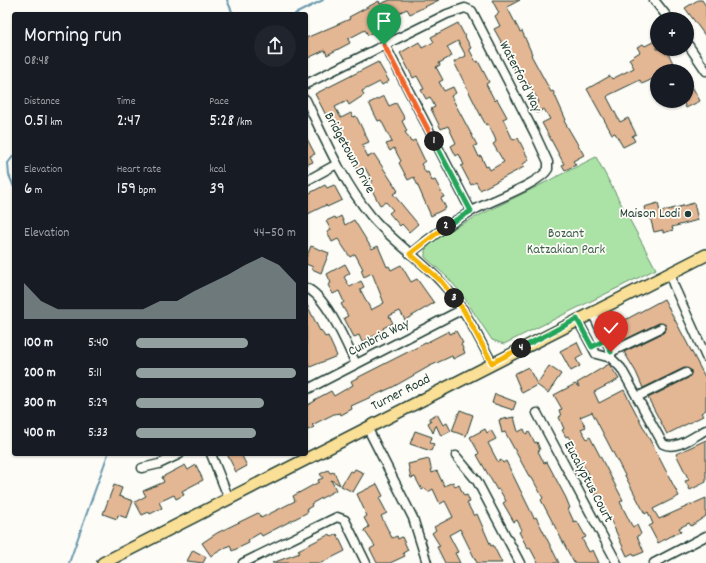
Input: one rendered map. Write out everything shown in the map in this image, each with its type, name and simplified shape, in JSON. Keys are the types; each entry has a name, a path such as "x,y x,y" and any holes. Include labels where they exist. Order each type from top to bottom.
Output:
{"main road":[{"name":"Turner Road","path":"108,562 577,319 706,255"}],"street":[{"path":"654,0 663,12"},
{"name":"Waterford Way","path":"384,45 447,14 466,8 472,11 548,162 548,169 539,178 471,211"},
{"path":"308,83 384,45 471,211 436,232 410,254"},
{"path":"694,54 706,72"},
{"name":"Bridgetown Drive","path":"308,104 338,164 372,217 410,254 440,280 463,309 492,363"},
{"path":"308,180 338,164"},
{"path":"671,272 673,284 706,357"},
{"path":"308,289 326,307 356,364"},
{"name":"Cumbria Way","path":"308,389 463,309"},
{"path":"592,312 611,355 621,368 659,439 666,446 681,443 706,430"},
{"path":"577,319 596,354 611,355 661,328"},
{"path":"592,347 605,340"},
{"path":"637,397 686,373"},
{"name":"Eucalyptus Court","path":"536,413 617,563"},
{"path":"367,427 413,518 427,563"},
{"path":"142,468 159,464 176,456"},
{"path":"212,456 229,499"},
{"path":"456,456 477,481 520,563"},
{"path":"243,563 337,517 345,520 366,563"},
{"path":"654,563 706,536"}],"green space":[{"name":"Bozant Katzakian Park","path":"596,157 656,269 504,344 492,340 461,293 447,277 425,257 425,250 435,240 448,231"}],"building":[{"path":"390,0 439,0 410,14 407,9 396,14 399,20 388,25 387,22 377,27 378,30 368,35 365,30 348,39 350,43 327,55 325,50 308,58 308,37 350,19 349,17 379,1 380,4"},
{"path":"492,0 520,0 507,7 520,32 522,31 532,54 531,55 551,92 553,91 566,120 564,121 584,155 573,161 576,165 565,170 562,165 564,164 542,123 550,119 544,109 537,113 533,105 539,102 527,81 522,84 512,64 513,63 494,29 500,26 495,16 499,13"},
{"path":"698,0 702,0 706,6 706,37 694,20 694,12 688,12 685,8"},
{"path":"458,23 471,48 469,49 476,62 478,61 489,82 486,84 495,101 497,99 507,117 503,119 513,140 518,138 529,160 523,164 524,167 480,190 476,182 471,185 461,166 464,165 459,154 456,156 451,146 456,143 448,126 441,129 431,109 435,107 430,97 426,99 421,90 424,89 417,76 413,78 400,53 419,42 422,48 434,42 431,37","holes":["458,41 466,56 454,62 482,118 486,125 488,124 495,138 496,142 493,144 504,162 490,170 488,166 486,167 481,156 479,157 474,146 477,145 451,96 456,93 453,87 444,91 439,82 443,80 436,67 440,65 439,63 452,56 447,47"]},
{"path":"643,44 645,46 650,44 650,56 670,56 674,64 650,64 650,80 642,84 640,80 607,97 620,122 628,118 636,134 632,136 635,141 623,147 615,133 612,134 587,89 610,76 612,79 634,68 629,59 640,52 637,47"},
{"path":"378,62 389,81 382,85 380,82 362,91 364,95 349,105 347,101 335,107 341,118 351,113 353,117 356,116 369,142 362,145 368,157 374,154 398,191 393,194 418,224 409,232 402,224 400,226 389,213 393,210 386,202 380,205 369,185 373,182 365,168 359,172 338,132 340,131 334,118 329,121 315,94"},
{"path":"694,90 700,101 694,104"},
{"path":"384,96 389,106 396,103 405,119 402,121 407,131 405,132 411,142 415,140 425,161 421,164 426,173 428,172 432,181 435,180 444,197 441,198 446,208 431,216 414,177 408,180 399,163 401,161 394,148 390,151 386,144 392,142 381,120 378,121 369,103"},
{"path":"308,141 315,154 310,156 313,162 308,164"},
{"path":"325,185 327,188 334,185 342,200 327,207 326,205 308,214 308,194"},
{"path":"658,203 660,212 694,203 698,220 672,227 673,230 663,233 663,230 654,232 650,217 647,218 644,207"},
{"path":"341,216 345,225 354,220 372,249 378,246 387,267 389,266 391,270 401,265 411,282 417,279 434,303 405,320 400,311 389,316 393,323 383,328 384,331 362,342 359,335 354,337 344,318 348,316 341,304 344,302 339,291 333,294 328,285 331,283 327,274 345,264 350,273 344,277 350,287 361,281 364,287 360,289 371,310 384,303 372,273 364,277 361,270 363,269 355,254 350,257 338,239 332,242 327,232 331,230 326,221 335,217 336,219"},
{"path":"311,246 329,253 321,273 312,269 313,267 308,265 308,253"},
{"path":"664,299 706,379 706,410 701,413 703,416 667,434 648,398 688,378 691,374 691,370 684,368 643,388 636,372 624,352 663,333 666,329 666,325 659,323 620,342 612,327"},
{"path":"308,307 320,331 321,330 325,337 328,336 337,356 310,367 308,363"},
{"path":"449,331 450,334 456,331 463,343 461,344 465,353 453,359 452,356 430,366 393,387 351,406 352,409 341,415 340,413 334,414 312,425 314,427 308,430 308,405 331,391 334,396 353,385 351,381"},
{"path":"577,342 583,355 576,359 580,366 571,371 560,351"},
{"path":"609,364 619,379 594,392 599,403 624,390 679,496 653,509 659,519 706,498 706,516 691,526 689,523 679,528 681,531 658,543 649,526 653,524 648,512 645,514 592,412 580,417 586,427 581,429 587,439 590,437 623,500 620,502 631,524 633,527 637,525 641,534 637,536 644,552 634,556 633,553 627,556 608,514 606,515 602,508 605,506 599,494 596,496 587,479 590,477 583,465 581,466 572,449 575,448 568,436 566,437 562,430 564,429 559,417 561,416 559,410 562,409 554,395 575,384 579,387 577,383"},
{"path":"549,366 561,374 548,393 537,385 522,393 514,374 528,367 537,384"},
{"path":"495,394 516,402 513,410 492,403"},
{"path":"460,410 473,415 466,436 452,431"},
{"path":"437,414 443,425 447,423 451,431 441,436 436,425 433,433 428,423 431,421 429,418"},
{"path":"514,417 518,432 524,429 526,434 529,432 535,443 537,442 540,450 538,451 544,463 547,462 566,498 570,508 568,509 574,522 577,521 586,537 582,539 589,552 593,550 599,563 574,563 541,500 543,498 532,478 530,478 505,432 502,433 499,420"},
{"path":"485,429 487,433 491,430 496,439 488,443 498,462 501,460 503,463 506,461 534,518 536,517 559,563 538,563 530,548 528,549 519,532 522,530 517,520 514,522 503,503 506,501 499,489 497,490 477,455 479,453 470,437"},
{"path":"415,431 432,437 430,443 434,444 431,451 410,444"},
{"path":"706,440 706,482 690,490 685,481 689,480 676,454"},
{"path":"228,456 242,456 247,466 236,472"},
{"path":"429,459 432,473 437,471 444,486 453,482 455,487 459,485 464,496 467,495 470,502 467,503 474,516 477,514 491,546 493,545 502,563 477,563 460,529 449,535 458,552 455,553 460,563 445,563 437,547 440,546 432,533 436,530 434,527 453,517 445,501 440,504 433,489 428,492 425,488 422,490 415,477 411,478 408,464"},
{"path":"185,465 188,470 196,465 203,480 182,491 184,495 176,499 174,495 159,502 162,508 150,514 149,512 142,515 135,502 146,496 143,491 164,482 162,477"},
{"path":"355,469 364,473 353,492 341,486 350,471 353,472"},
{"path":"328,470 330,473 334,472 340,485 331,480 336,490 311,504 312,506 307,509 308,512 262,536 260,533 248,540 249,543 232,551 230,545 211,556 202,543 217,533 258,513 261,518 295,501 293,496 319,482 318,480 323,478 320,474"},
{"path":"377,484 383,496 379,498 387,513 381,516 392,538 397,536 398,539 402,537 408,550 403,553 405,556 390,563 377,563 370,549 375,546 364,530 369,527 364,518 367,516 357,494"},
{"path":"114,485 122,488 119,496 133,501 127,518 118,515 117,519 103,514"},
{"path":"330,534 332,537 337,534 345,551 321,563 272,563 300,553 298,550"},
{"path":"193,550 206,557 203,563 187,561"}],"waterway":[{"path":"227,0 232,12"},
{"path":"299,12 323,0"},
{"path":"12,158 8,163 9,175 12,182"},
{"path":"69,563 107,456"}],"place":[{"name":"Maison Lodi","path":"688,214"}],"route":[{"path":"384,45 404,86 471,211 436,232 410,254 440,280 463,309 492,363 577,319 592,347 605,340 611,352"}]}
